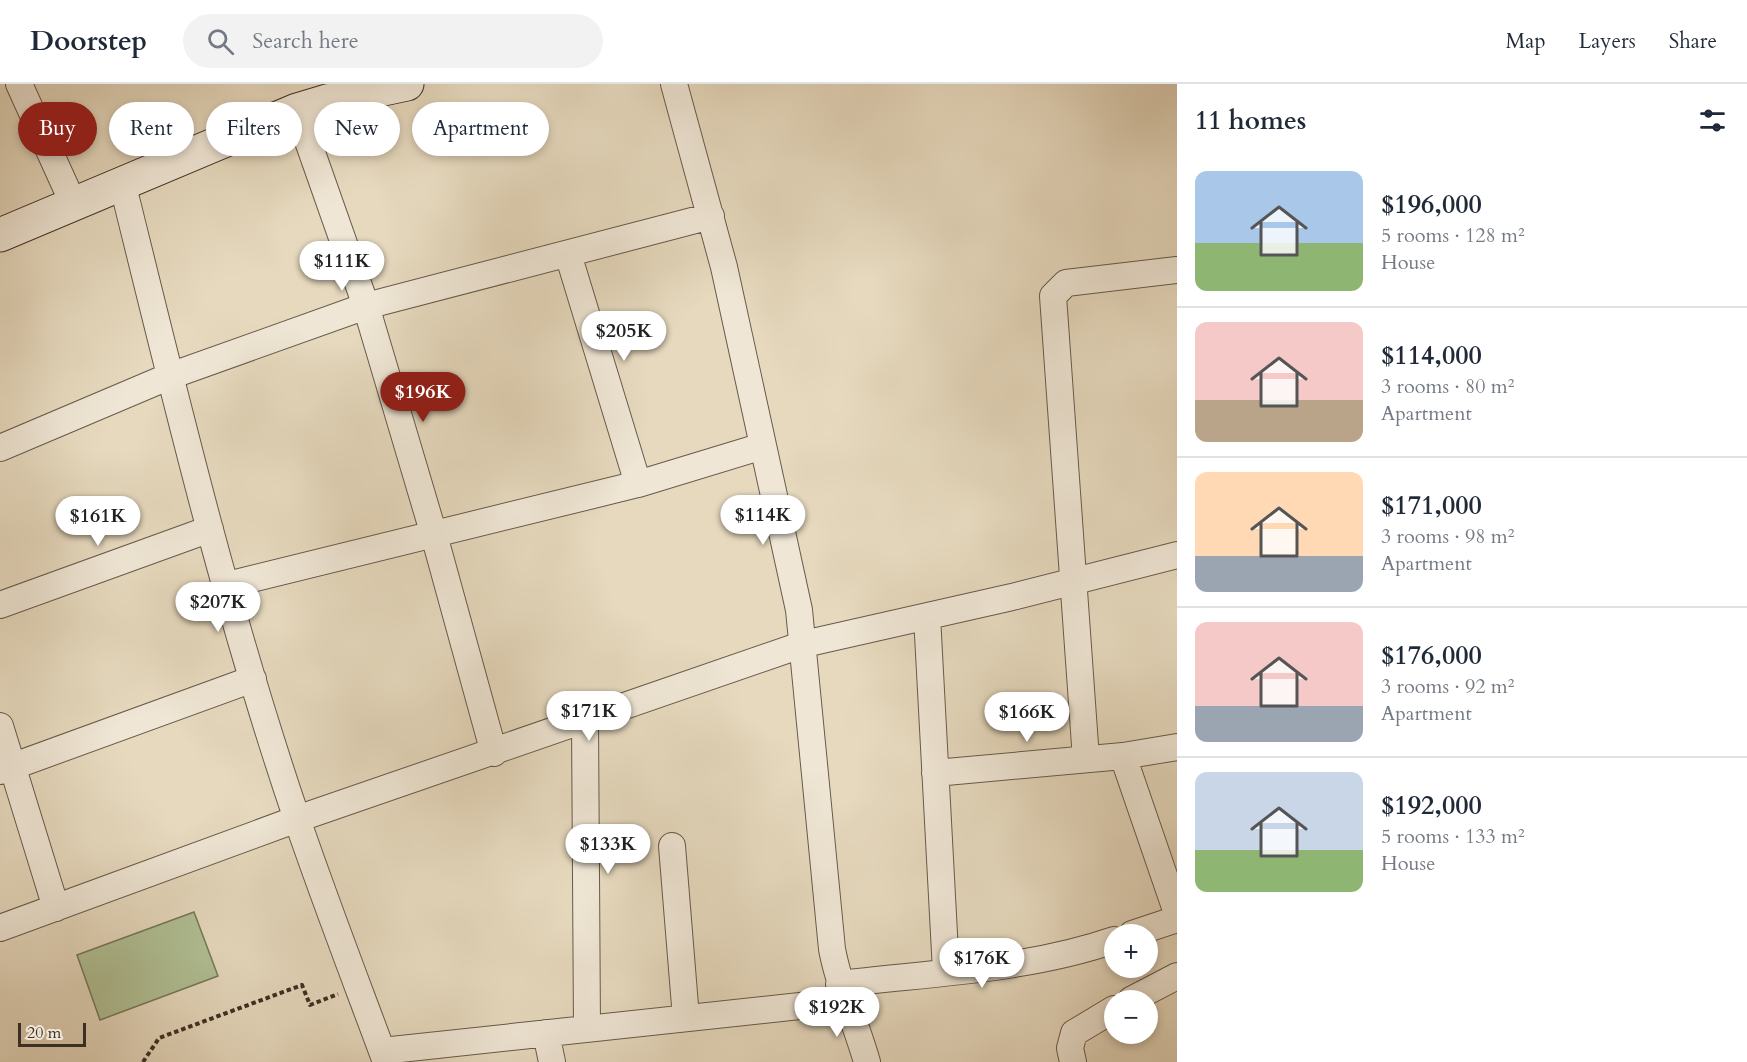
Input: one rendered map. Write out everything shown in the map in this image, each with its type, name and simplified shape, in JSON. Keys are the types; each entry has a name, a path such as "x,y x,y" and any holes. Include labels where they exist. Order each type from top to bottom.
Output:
{"street":[{"path":"0,235 315,98 407,84"},
{"path":"674,84 711,216 763,446 804,644 832,949 842,992 867,1062"},
{"path":"27,87 73,203"},
{"path":"315,98 366,306 434,536 494,753"},
{"path":"122,182 210,529 253,679 297,819 384,1056 546,1033 686,1018 842,992 946,971 1054,957 1104,943"},
{"path":"0,448 170,376 366,306 711,216"},
{"path":"568,254 638,483"},
{"path":"1086,759 1053,296 1066,283 1177,270"},
{"path":"227,585 434,536 638,483 763,446"},
{"path":"0,605 210,529"},
{"path":"0,928 297,819 494,753 804,644 1177,555"},
{"path":"927,616 946,971"},
{"path":"6,768 253,679"},
{"path":"585,721 587,1029"},
{"path":"0,726 6,768 56,908"},
{"path":"935,773 1123,756 1177,747"},
{"path":"1123,756 1177,913"},
{"path":"672,846 686,1018"},
{"path":"1158,925 1177,919"},
{"path":"1150,990 1177,976"},
{"path":"1073,1062 1070,1048 1074,1032 1104,1015"},
{"path":"546,1033 552,1062"}],"path":[{"path":"143,1062 159,1038 302,986 310,1005"}],"green space":[{"path":"194,912 218,976 100,1020 77,955"}]}
